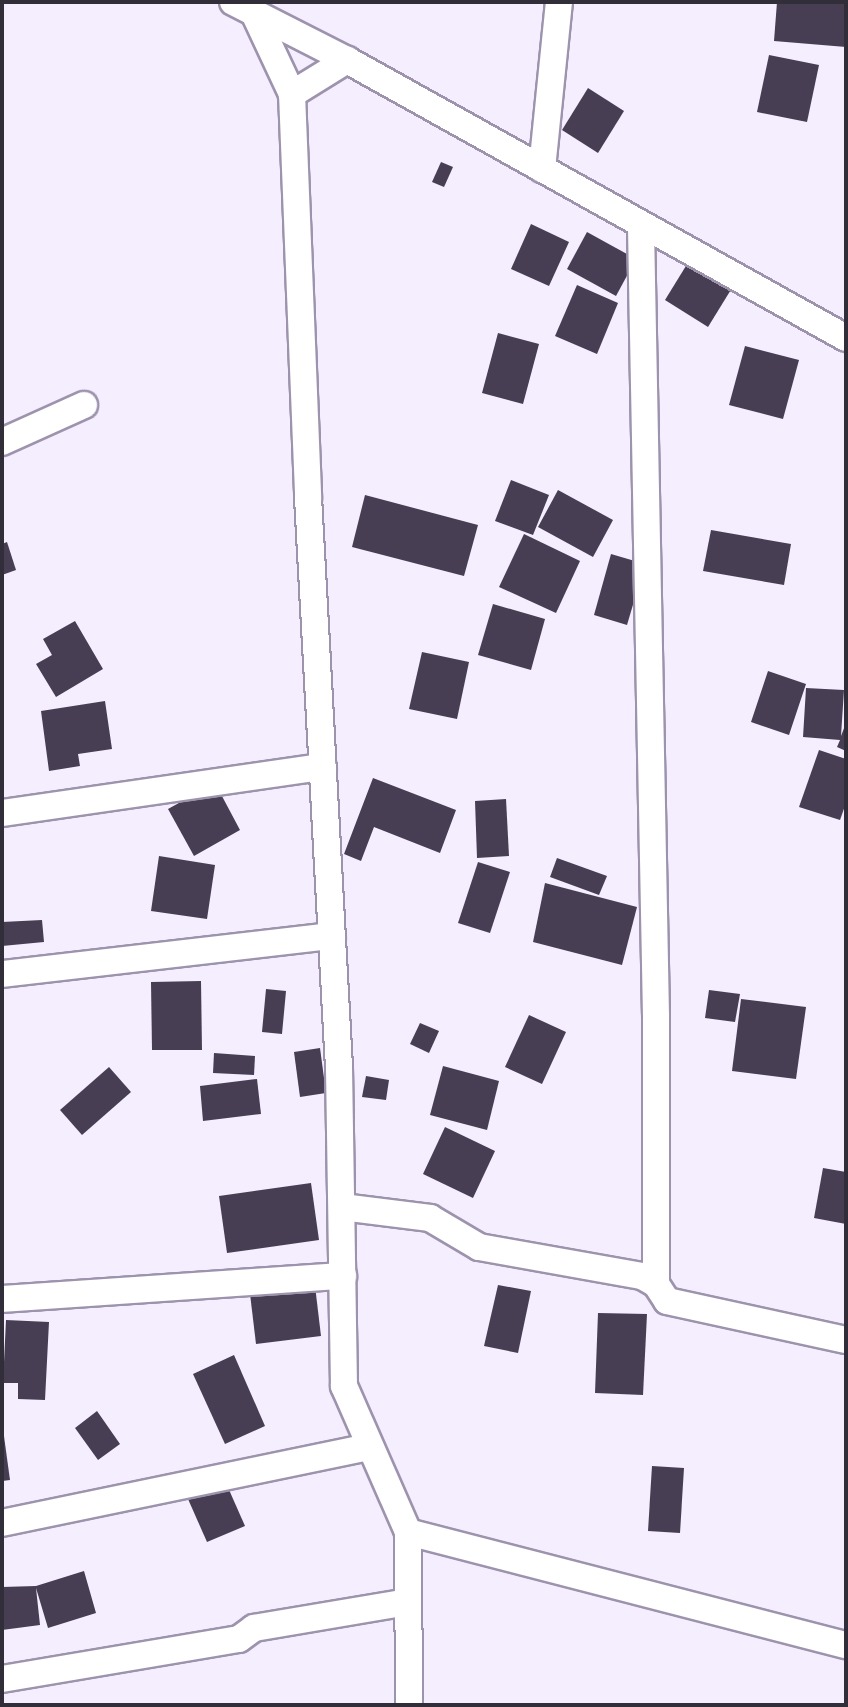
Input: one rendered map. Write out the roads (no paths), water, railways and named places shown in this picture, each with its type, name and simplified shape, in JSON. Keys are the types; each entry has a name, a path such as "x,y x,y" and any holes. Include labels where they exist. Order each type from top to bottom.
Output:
{"street":[{"path":"542,169 555,81 559,2"},
{"path":"244,8 347,60 542,169 641,228 846,338"},
{"path":"244,8 292,94 332,936 342,1207 344,1386 408,1532 409,1702"},
{"path":"292,94 347,60"},
{"path":"641,228 656,1016 656,1284"},
{"path":"2,442 84,405"},
{"path":"2,813 323,767"},
{"path":"2,974 332,936"},
{"path":"342,1207 430,1218 479,1247 642,1276 656,1284 667,1301 846,1340"},
{"path":"2,1299 343,1276"},
{"path":"2,1523 369,1447"},
{"path":"408,1532 846,1645"},
{"path":"2,1679 239,1639 254,1628 407,1602"}]}
